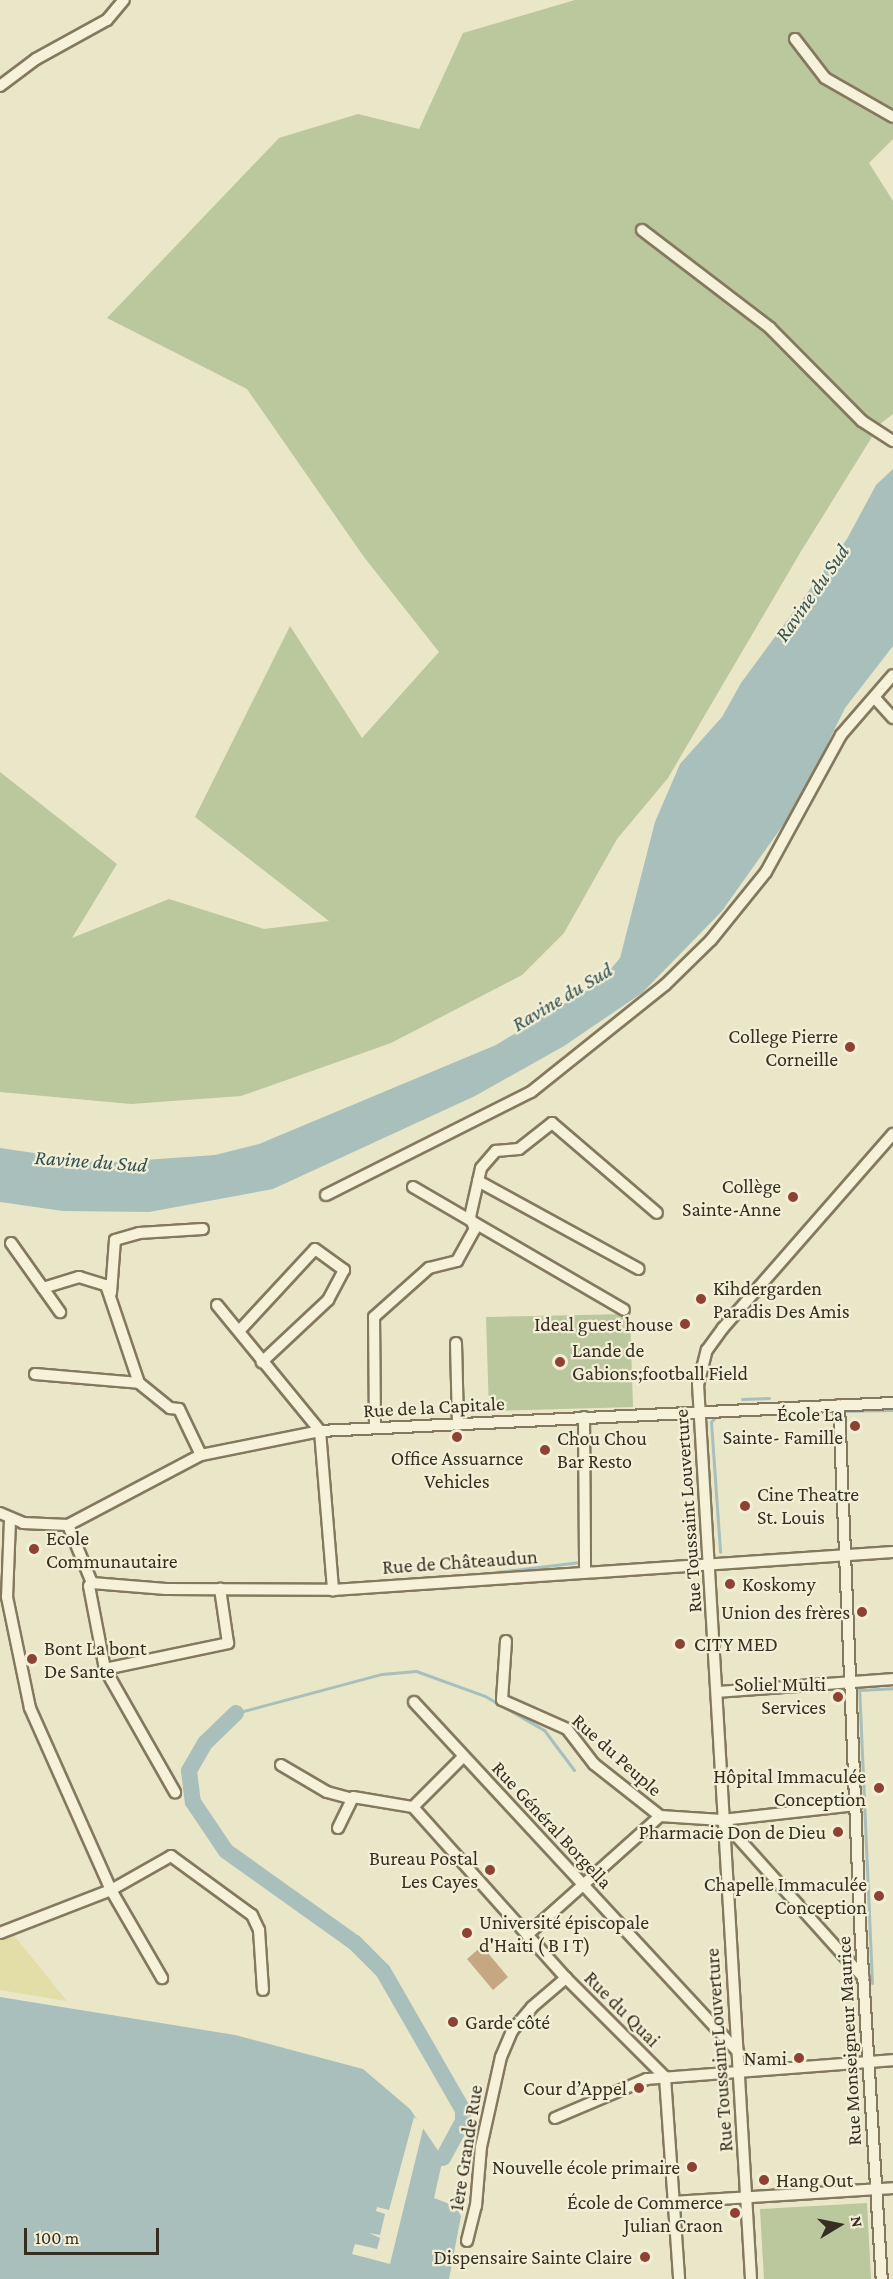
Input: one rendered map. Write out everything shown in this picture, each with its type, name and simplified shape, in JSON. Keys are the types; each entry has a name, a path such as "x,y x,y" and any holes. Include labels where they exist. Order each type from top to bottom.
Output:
{"street":[{"path":"0,86 36,59 106,20 124,0"},
{"path":"795,39 825,78 893,117"},
{"path":"642,230 770,328 862,421 893,441"},
{"path":"326,1195 531,1092 665,985 711,940 766,872 841,735 893,675"},
{"path":"875,698 893,718"},
{"path":"375,1428 374,1317 429,1269 457,1261 475,1229 471,1221 481,1168 496,1151 519,1149 552,1123 657,1213"},
{"name":"Rue Toussaint Louverture","path":"751,2279 722,1820 711,1566 698,1411 707,1350 893,1134"},
{"path":"478,1181 639,1269"},
{"path":"413,1187 624,1310"},
{"path":"201,1455 179,1409 170,1408 139,1383 111,1293 115,1240 139,1233 203,1229"},
{"path":"11,1242 60,1312"},
{"path":"240,1329 315,1249 344,1270 328,1300 262,1362"},
{"path":"43,1288 79,1277 101,1282 111,1293"},
{"path":"217,1305 240,1329 262,1362 320,1431 333,1590"},
{"path":"456,1343 458,1423"},
{"path":"35,1374 139,1383"},
{"name":"Rue de la Capitale","path":"69,1525 201,1455 320,1431 893,1403"},
{"name":"Rue Monseigneur Maurice","path":"839,1405 842,1556 868,2061 882,2279"},
{"path":"584,1417 585,1571"},
{"path":"0,1513 10,1520 69,1525 92,1583 89,1586 105,1669 175,1792"},
{"path":"10,1520 7,1597 30,1708 111,1890 162,1978"},
{"name":"Rue de Châteaudun","path":"92,1583 220,1589 333,1590 585,1571 711,1566 893,1552"},
{"path":"105,1669 228,1643 220,1589"},
{"name":"Rue du Peuple","path":"506,1641 502,1700 567,1729 594,1764 660,1816 722,1820 856,1805"},
{"path":"717,1692 893,1679"},
{"name":"Rue Général Borgella","path":"414,1702 738,2052"},
{"path":"281,1765 327,1792 350,1798 413,1807 463,1756"},
{"path":"338,1828 350,1798"},
{"name":"Rue du Quai","path":"413,1807 566,1978 665,2077"},
{"path":"527,1935 660,1816"},
{"path":"722,1820 864,1978"},
{"path":"0,1933 111,1890 171,1856 252,1915 259,1930 263,1990"},
{"name":"1ère Grande Rue","path":"467,2241 476,2206 480,2147 501,2057 512,2031 532,2007 566,1978"},
{"path":"555,2118 647,2079 739,2069 893,2060"},
{"path":"665,2077 679,2279"},
{"path":"673,2202 893,2188"}],"green space":[{"path":"575,0 893,0 893,139 869,163 893,201 893,414 880,424 800,553 668,778 617,839 564,933 522,975 391,1043 241,1096 131,1104 0,1092 0,772 117,864 72,938 169,899 264,929 329,921 195,817 290,626 362,738 439,652 364,557 247,389 107,318 279,138 358,114 419,129 463,33"},
{"name":"Lande de Gabions;football Field","path":"630,1314 633,1407 489,1411 486,1317"},
{"path":"867,2203 871,2279 764,2279 760,2209"}],"sand":[{"path":"12,1933 67,2001 0,1990 0,1939"}],"water":[{"name":"Ravine du Sud","path":"893,469 893,646 845,708 798,804 722,911 642,993 564,1046 475,1096 273,1189 149,1212 63,1211 0,1202 0,1148 102,1163 215,1155 259,1144 496,1045 599,983 620,958 655,822 680,764 722,717 741,683 847,539 876,485"},
{"path":"0,1997 235,2035 363,2069 410,2109 443,2158 434,2198 455,2206 461,2216 449,2279 0,2279"}],"pier":[{"path":"414,2117 424,2125 390,2264 352,2254 355,2244 377,2249 380,2238 369,2233 380,2235 385,2214 376,2211 377,2207 389,2210"}],"building":[{"path":"482,1946 508,1977 493,1990 467,1959"}],"waterway":[{"path":"742,1399 769,1398"},
{"path":"843,1411 893,1410"},
{"path":"717,1415 711,1422 720,1552"},
{"path":"441,1579 580,1562"},
{"path":"236,1713 382,1674 416,1671 485,1696 544,1730 574,1770"},
{"path":"872,1983 859,1690 893,1688"},
{"path":"236,1713 205,1743 189,1771 193,1802 226,1851 355,1943 383,1971 463,2110 463,2121 443,2158"}],"place":[{"name":"College Pierre Corneille","path":"850,1047"},
{"name":"Collège Sainte-Anne","path":"793,1197"},
{"name":"Kihdergarden Paradis Des Amis","path":"701,1299"},
{"name":"Ideal guest house","path":"685,1324"},
{"name":"Lande de Gabions;football Field","path":"560,1362"},
{"name":"École La Sainte- Famille","path":"855,1426"},
{"name":"Office Assuarnce Vehicles","path":"457,1437"},
{"name":"Chou Chou Bar Resto","path":"545,1450"},
{"name":"Cine Theatre St. Louis","path":"745,1506"},
{"name":"Ecole Communautaire","path":"34,1549"},
{"name":"Koskomy","path":"730,1584"},
{"name":"Union des frères","path":"862,1612"},
{"name":"CITY MED","path":"680,1644"},
{"name":"Bont La bont De Sante","path":"32,1659"},
{"name":"Soliel Multi Services","path":"838,1697"},
{"name":"Hôpital Immaculée Conception","path":"879,1788"},
{"name":"Pharmacie Don de Dieu","path":"838,1832"},
{"name":"Bureau Postal Les Cayes","path":"490,1870"},
{"name":"Chapelle Immaculée Conception","path":"879,1896"},
{"name":"Université épiscopale d'Haiti ( B I T)","path":"467,1933"},
{"name":"Garde côté","path":"453,2022"},
{"name":"Nami","path":"799,2058"},
{"name":"Cour d’Appel","path":"639,2088"},
{"name":"Nouvelle école primaire","path":"692,2167"},
{"name":"Hang Out","path":"764,2180"},
{"name":"École de Commerce Julian Craon","path":"735,2213"},
{"name":"Dispensaire Sainte Claire","path":"645,2257"}]}
